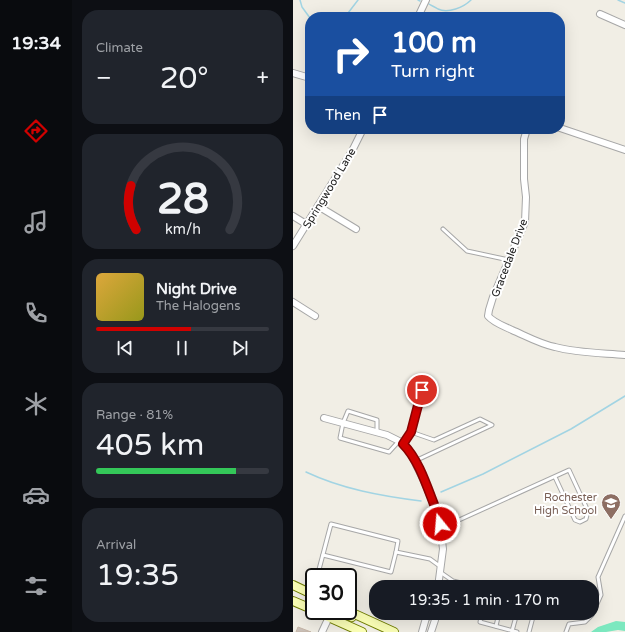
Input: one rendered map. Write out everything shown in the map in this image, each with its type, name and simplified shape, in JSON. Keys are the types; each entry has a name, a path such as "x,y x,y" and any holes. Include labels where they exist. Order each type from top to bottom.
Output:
{"main road":[{"path":"293,585 305,591"},
{"path":"293,601 305,606"},
{"path":"357,615 394,632"},
{"path":"341,620 362,632"},
{"path":"357,620 383,632"}],"street":[{"path":"420,12 426,0"},
{"path":"600,14 625,25"},
{"path":"293,73 305,77"},
{"path":"565,130 625,150"},
{"name":"Springwood Lane","path":"293,246 352,151 360,134"},
{"name":"Gracedale Drive","path":"526,134 524,139 525,222 493,297 488,316 498,324 535,341 553,347 568,351 625,355"},
{"path":"318,206 356,228"},
{"path":"293,216 306,224"},
{"path":"293,302 315,316"},
{"path":"324,418 387,435 401,443 409,450 439,517 443,549 439,580"},
{"path":"322,632 328,620"},
{"path":"422,632 425,620"},
{"path":"431,632 435,620"}],"lane":[{"path":"443,229 467,251 509,260"},
{"path":"377,432 377,420 348,412 343,423 340,438 389,452 401,443 411,432 422,390"},
{"path":"411,432 434,440 480,419 492,425 415,461"},
{"path":"440,524 459,520 569,470 588,511 586,519 580,522 575,520 555,477"},
{"path":"566,632 569,624 585,622 592,615 601,595 598,577 625,516"},
{"path":"319,568 331,524 398,541 391,572 323,555"},
{"path":"396,552 430,559 452,580"},
{"path":"480,620 480,622 517,632"},
{"path":"496,626 497,620"},
{"path":"511,631 515,620"},
{"path":"529,632 532,620"}],"green space":[{"path":"616,621 625,622 625,631 618,630 591,632 598,627"}],"building":[{"path":"298,627 311,632 296,632"}],"waterway":[{"path":"300,0 306,12"},
{"path":"349,12 358,0"},
{"path":"429,4 446,11 460,7 471,0"},
{"path":"618,0 625,3"},
{"path":"441,492 483,474 571,429 625,396"},
{"path":"306,472 334,483 362,491 421,501"}],"place":[{"name":"Rochester High School","path":"611,520"}],"route":[{"path":"422,390 411,432 403,444 415,459 439,517 440,524"}]}
